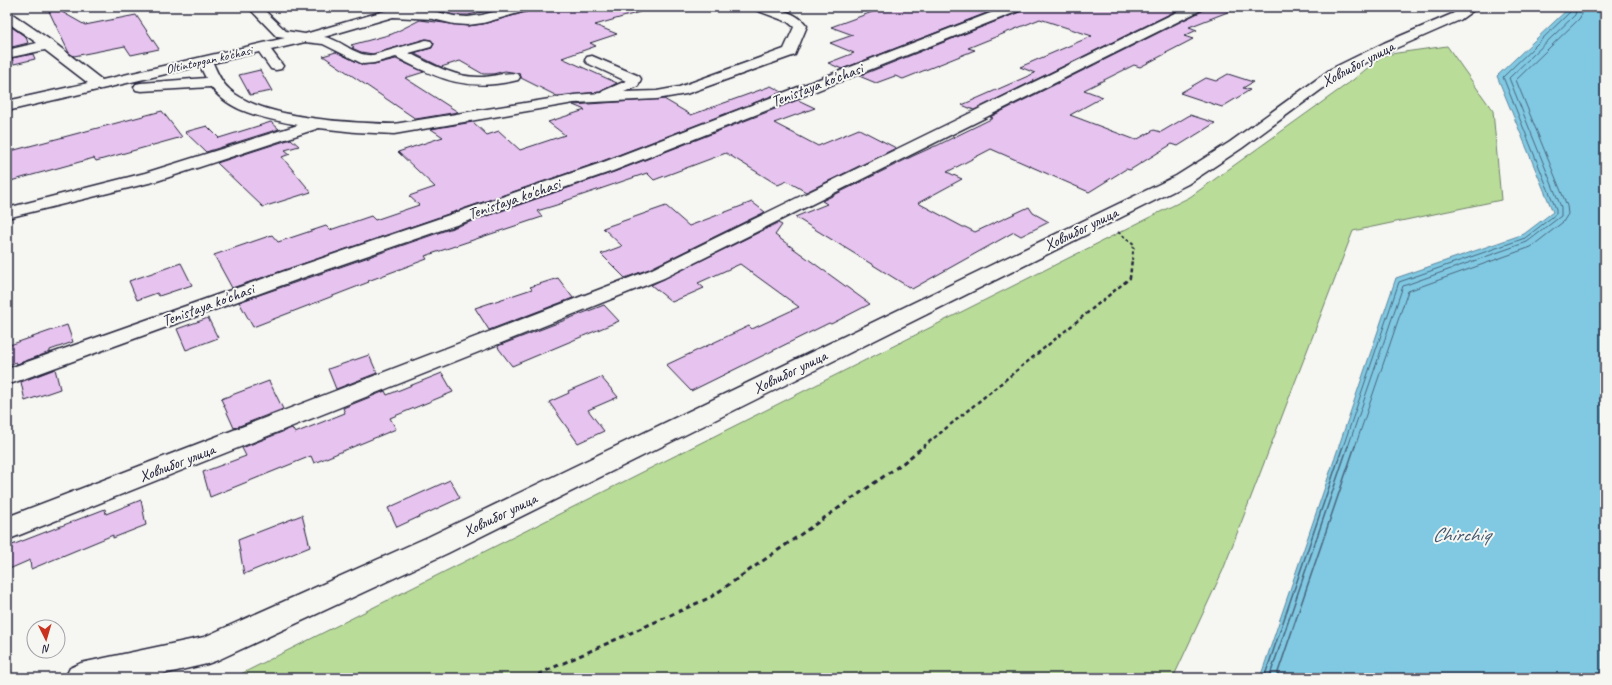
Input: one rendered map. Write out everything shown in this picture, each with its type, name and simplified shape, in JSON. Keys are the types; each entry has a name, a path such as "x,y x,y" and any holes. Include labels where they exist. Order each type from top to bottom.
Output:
{"street":[{"path":"254,7 282,34 327,41 363,60 374,59 426,44"},
{"name":"Oltintopgan ko'chasi","path":"7,106 304,38 410,7"},
{"path":"392,13 433,15 454,20 468,21 482,19 525,7"},
{"path":"205,61 215,82 227,95 243,105 318,124 365,129 394,129 574,99 657,95 681,91 715,80 790,52 801,26 792,20 760,7"},
{"name":"Tenistaya ko'chasi","path":"7,377 292,275 607,167 1016,7"},
{"name":"Ховлибог улица","path":"7,529 658,274 1197,7"},
{"name":"Ховлибог улица","path":"81,678 206,650 438,545 1182,180 1236,145 1336,72 1389,46 1456,17 1472,7"},
{"path":"7,16 48,45 99,85"},
{"path":"7,54 48,45"},
{"path":"263,48 276,66"},
{"path":"397,52 434,71 466,80 490,82 513,77"},
{"path":"592,60 634,80 630,85 599,97"},
{"path":"64,93 215,82"},
{"path":"7,213 151,177 318,124"}],"path":[{"path":"530,678 711,597 903,463 1130,278 1134,244 1101,220"}],"green space":[{"path":"1447,46 1493,111 1501,200 1353,231 1223,570 1173,678 233,678 1190,197 1353,80 1383,55"}],"water":[{"name":"Chirchiq","path":"1570,7 1605,7 1605,678 1260,678 1396,278 1524,234 1553,212 1497,76"}],"building":[{"path":"47,7 53,7 85,25 136,15 159,49 131,55 125,46 74,56 69,53"},
{"path":"446,7 506,7 468,15 454,15 439,11"},
{"path":"532,7 639,7 640,12 595,25 617,34 590,43 596,46 562,58 617,83 600,92 557,96 521,78 518,73 505,71 493,74 483,74 460,61 441,67 413,53 432,48 434,43 431,40 426,39 373,54 361,52 352,48 354,47 351,45 392,34 420,20 468,26 483,24 529,11"},
{"path":"886,7 1002,7 842,69 828,63 854,53 830,43 853,35 831,27"},
{"path":"1024,7 1184,7 974,110 962,105 1035,73 1020,67 1092,36 1040,19 968,48 975,50 903,79 895,76 876,83 859,76 1022,11"},
{"path":"1204,7 1238,8 1189,27 1197,30 1184,36 1193,39 1167,53 1140,67 1134,65 1084,90 1103,97 1070,115 1136,140 1154,130 1161,132 1190,115 1215,123 1178,146 1172,144 1130,170 1126,169 1089,192 991,149 947,172 962,179 918,203 975,232 1029,207 1033,213 1049,222 1021,236 1014,232 912,289 795,217 827,204 822,201 993,118 990,117 1202,11"},
{"path":"7,24 26,37 28,43 8,48"},
{"path":"336,52 363,65 396,59 424,72 405,78 458,112 416,119 323,56"},
{"path":"33,54 35,59 14,64 12,58"},
{"path":"260,70 272,91 250,95 239,75"},
{"path":"1228,74 1253,82 1243,88 1250,90 1222,107 1180,93 1206,78 1216,81"},
{"path":"771,86 782,92 600,162 232,288 214,255 272,235 278,242 326,226 330,230 371,216 375,220 419,205 409,196 435,187 398,152 443,137 431,129 473,122 487,135 499,131 520,150 565,135 548,122 585,110 573,105 664,99 691,115"},
{"path":"798,100 815,108 774,123 818,146 859,129 896,148 806,192 787,181 778,185 726,153 654,180 647,173 537,211 542,217 425,256 427,259 253,327 239,302 614,172"},
{"path":"162,111 182,137 96,161 94,158 7,182 7,152"},
{"path":"271,122 279,129 206,152 185,132 207,126 219,138"},
{"path":"291,139 299,146 285,150 290,154 282,157 311,192 263,207 217,163"},
{"path":"752,202 765,212 649,269 625,278 601,254 622,246 603,228 666,206 689,226"},
{"path":"778,223 782,225 775,235 870,304 691,391 666,365 749,326 752,329 799,307 740,264 698,283 704,288 672,302 651,285"},
{"path":"181,263 192,285 159,296 157,293 137,300 129,281"},
{"path":"558,278 573,298 489,330 475,308 532,289 530,287"},
{"path":"604,305 619,321 512,366 499,349 498,346"},
{"path":"208,318 218,338 186,350 177,329"},
{"path":"67,325 73,342 17,364 16,362 7,366 7,346"},
{"path":"369,355 377,373 336,389 328,369"},
{"path":"55,369 60,389 25,401 21,382"},
{"path":"442,373 453,392 390,418 396,429 314,463 311,456 210,497 203,472 246,456 242,448 292,428 295,433 345,413 343,408 385,391 387,395"},
{"path":"601,377 618,397 588,410 604,431 578,443 549,402 569,393 568,391"},
{"path":"269,381 283,409 234,428 221,399"},
{"path":"450,480 460,498 397,527 388,508"},
{"path":"141,500 146,525 113,538 113,535 31,569 30,560 7,570 7,547 105,509 106,514"},
{"path":"302,515 310,547 244,574 238,540"}]}
